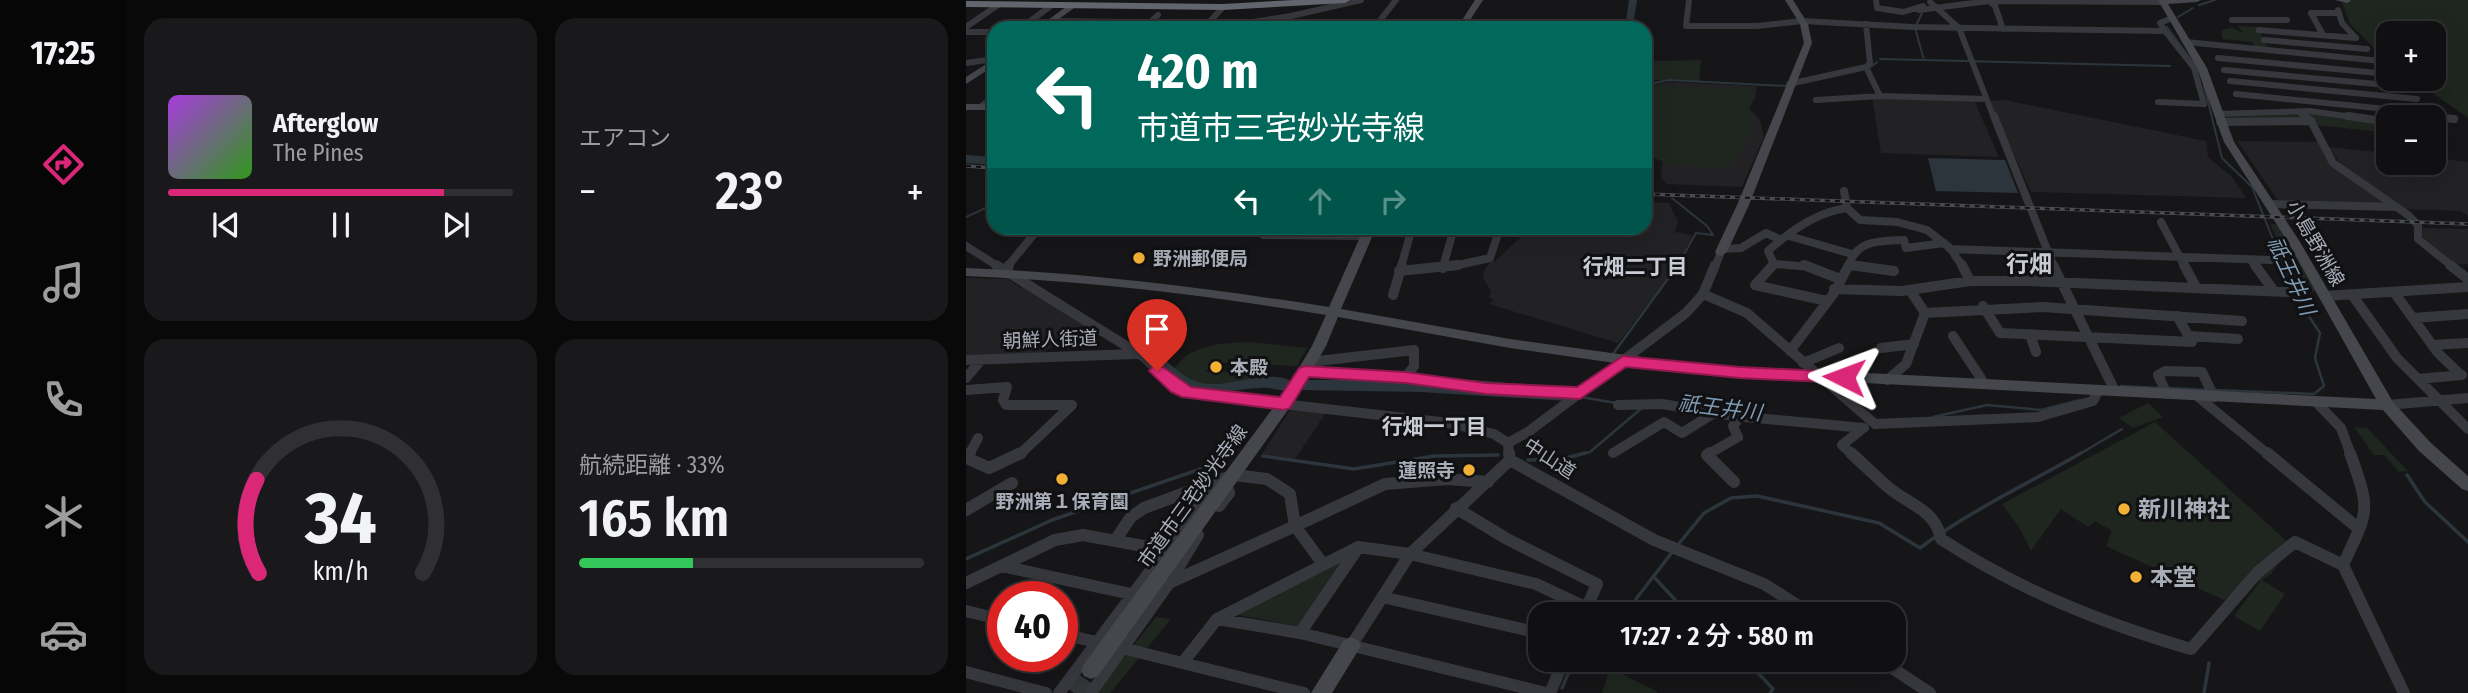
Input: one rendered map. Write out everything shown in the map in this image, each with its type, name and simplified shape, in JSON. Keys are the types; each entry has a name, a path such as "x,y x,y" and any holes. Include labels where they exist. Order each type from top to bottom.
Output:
{"highway":[{"path":"966,4 1223,7 1345,0"}],"street":[{"path":"1258,21 1361,0"},
{"path":"1380,21 1396,0"},
{"path":"1466,21 1479,0"},
{"path":"1689,0 1686,26 1758,26 1802,21 1959,28 2165,32"},
{"path":"1508,443 1575,393 1623,362 1686,313 1703,294 1743,205 1789,84 1808,43 1802,21 1789,0"},
{"path":"1876,0 1877,8 1916,15 1989,0 2197,0"},
{"path":"1954,0 1930,2 1959,28 2047,252 2115,391"},
{"path":"1989,0 1995,6 2003,29"},
{"path":"2339,0 2347,1"},
{"name":"小島野洲線","path":"2163,1 2202,68 2218,118 2229,142 2271,204 2387,405 2425,447 2468,485"},
{"path":"1905,11 1928,2"},
{"path":"1916,15 1928,2"},
{"path":"966,27 998,5"},
{"path":"1030,21 1052,5"},
{"path":"1052,21 1073,6"},
{"path":"1210,21 1223,7"},
{"path":"2323,35 2311,13 2339,11 2342,23 2376,57"},
{"path":"1152,21 1158,15"},
{"path":"2158,103 2204,104 2193,68 2160,23 2172,18"},
{"path":"2232,20 2287,20"},
{"path":"2255,20 2269,50"},
{"path":"1789,84 1866,67 1870,63 1866,24"},
{"path":"2259,30 2356,37"},
{"path":"966,33 987,32"},
{"path":"2203,35 2246,113"},
{"path":"2264,40 2367,49"},
{"path":"2186,43 2376,61"},
{"path":"2319,55 2356,119"},
{"path":"2218,58 2376,73"},
{"path":"966,63 987,61"},
{"path":"966,81 987,65"},
{"path":"1866,67 1880,96"},
{"path":"2224,70 2376,84"},
{"path":"2230,81 2417,99"},
{"path":"2412,91 2422,105"},
{"path":"2236,94 2376,110"},
{"path":"1816,100 1880,96 1986,99"},
{"path":"980,107 987,102"},
{"path":"966,107 987,107"},
{"path":"2218,118 2246,113 2299,112 2376,121"},
{"path":"2299,112 2311,121 2333,163 2418,225 2418,239 2468,279"},
{"path":"2446,117 2452,116 2462,128"},
{"path":"2218,118 2311,121"},
{"path":"1844,191 1847,208 1860,220 1872,241"},
{"path":"2271,204 2395,207"},
{"path":"1774,264 1768,251 1779,239 1789,236 1832,208 1847,208"},
{"path":"1860,220 1919,224 1938,233 1962,261 1970,281"},
{"path":"2161,222 2196,287"},
{"path":"1721,250 1741,248 1766,233 1779,239"},
{"path":"1006,273 1006,268 1033,235"},
{"path":"1264,235 1294,235"},
{"name":"市道市三宅妙光寺線","path":"1091,670 1305,372 1333,315 1367,235"},
{"path":"1393,295 1410,235"},
{"path":"1443,268 1452,235"},
{"path":"1399,271 1443,268 1490,258 1498,235"},
{"path":"1789,236 1852,254"},
{"path":"1790,351 1827,301 1850,265 1852,254 1872,241 1904,240 1906,248 1947,246 2271,261"},
{"name":"中山道","path":"966,246 1144,357 1169,382 1188,393 1449,424 1494,434 1508,443 1510,460 1654,540 1764,584 1792,602"},
{"path":"2251,260 2274,291"},
{"path":"1827,301 1789,290 1755,285 1774,264 1808,265 1840,279"},
{"path":"1850,265 1894,271"},
{"path":"966,272 1136,282 1623,362 1740,373 2098,391 2165,390 2318,403 2387,405 2468,398"},
{"path":"1834,289 1910,290 1970,281 2062,282 2287,292"},
{"path":"2324,296 2468,287"},
{"path":"1910,290 1925,313"},
{"path":"2394,292 2432,345 2465,375"},
{"path":"1703,294 1746,313 1803,363 1823,376 1868,427"},
{"path":"2353,296 2397,359 2466,426"},
{"path":"1925,313 1983,306 2076,309 2242,321"},
{"path":"1983,306 2000,334 2192,342 2177,316"},
{"path":"1887,380 1906,364 1925,313"},
{"path":"2413,318 2468,314"},
{"path":"2030,335 2036,352"},
{"path":"1953,336 1982,380"},
{"path":"2189,336 2238,339"},
{"path":"2432,345 2468,343"},
{"path":"1881,348 1914,344"},
{"path":"1803,363 1839,348"},
{"path":"1318,361 1414,350 1414,366 1405,377"},
{"name":"朝鮮人街道","path":"966,360 1136,354"},
{"path":"966,378 981,360"},
{"path":"2165,390 2158,375 2165,371 2202,372 2208,393 2358,528"},
{"path":"1305,372 1405,377 1486,388 1575,393"},
{"path":"2418,379 2465,375"},
{"path":"966,390 1007,387 1003,400 1006,405 1072,405 1016,458 989,468 967,458 978,438"},
{"path":"1618,405 1653,403 1740,417 1868,427 1971,424 2038,417 2093,401 2098,391"},
{"path":"2318,403 2342,428 2366,499 2364,519 2343,565"},
{"path":"1613,453 1664,422 1682,433 1714,413"},
{"path":"1734,482 1706,455 1738,437 1733,426 1740,417"},
{"path":"1868,427 1842,445 1905,502 1923,509 1938,525 1941,540 2028,588 2130,632 2191,649 2258,572 2295,541 2343,565 2404,693"},
{"path":"1321,693 1410,554 1510,460"},
{"path":"1116,539 1131,517 1144,508 1230,480 1267,479 1290,494 1295,526 1323,564"},
{"path":"1169,583 1385,484 1447,479 1488,482"},
{"path":"1059,693 1208,495 1230,480"},
{"path":"1091,693 1169,583 1193,541 1229,493 1230,480"},
{"path":"966,510 1012,483"},
{"path":"1456,508 1507,539 1597,584 1589,602"},
{"path":"966,583 1055,540 1083,535 1165,550"},
{"path":"1300,633 1358,547"},
{"path":"1184,661 1217,619 1358,547 1410,554 1536,584 1569,602"},
{"path":"1000,566 1131,594"},
{"path":"1382,597 1528,630"},
{"path":"966,611 987,616"},
{"path":"1217,619 1300,633 1548,693 1558,672"},
{"path":"1078,638 1096,642"},
{"path":"1122,648 1184,661 1304,693"},
{"path":"966,672 1046,693"},
{"path":"1898,672 1930,693"}],"shaded area":[{"path":"2341,0 2468,0 2468,118 2430,91 2446,91 2446,21 2376,21 2376,50 2350,24"},
{"path":"2238,26 2257,27 2268,48 2255,47 2252,42 2222,39 2222,30 2233,28 2243,33"},
{"path":"1701,60 1699,81 1652,80 1652,61"},
{"path":"1670,82 1757,86 1755,99 1749,108 1760,120 1764,137 1742,187 1666,184 1661,177 1662,161 1652,155 1652,85"},
{"path":"1652,85 1751,90 1748,120 1752,121 1754,126 1734,164 1717,168 1668,165 1653,157 1652,121 1669,117 1652,116"},
{"path":"1872,97 1974,100 1999,157 1881,153"},
{"path":"2005,100 2206,141 2208,157 2232,177 2246,198 2031,192 1990,101"},
{"path":"2311,114 2376,124 2376,132 2317,125 2234,124 2225,117"},
{"path":"2237,141 2318,142 2324,155 2388,203 2280,203"},
{"path":"2328,147 2376,152 2376,175 2446,175 2446,159 2468,162 2468,216 2461,211 2404,209 2346,171"},
{"path":"1928,158 2005,160 2018,193 1936,191"},
{"path":"1652,202 1669,203 1678,221 1675,232 1693,235 1677,265 1618,343 1489,304 1494,300 1489,298 1491,291 1483,278 1491,260 1495,261 1523,235 1652,235"},
{"path":"2270,223 2281,226 2316,292 2299,290"},
{"path":"2422,228 2468,229 2468,264 2454,265 2422,238"},
{"path":"2018,253 2042,254 2055,279 2027,278"},
{"path":"966,278 1007,279 1021,288 1026,287 1085,325 1042,353 966,356"},
{"path":"1250,342 1307,348 1297,366 1212,362 1206,372 1264,371 1256,379 1233,388 1206,388 1172,373 1186,356 1206,347"},
{"path":"2148,403 2163,417 2133,428 2119,418"},
{"path":"1298,408 1327,411 1295,459 1262,454 1290,410"},
{"name":"新川神社","path":"2155,422 2291,545 2271,574 2262,580 2285,594 2260,631 2234,616 2261,580 2224,600 2106,546 2112,531 2095,521 2088,527 2061,509 2031,551 2019,527 2002,504"},
{"path":"2354,427 2367,428 2408,471 2399,472 2384,455 2374,455"},
{"path":"1352,554 1300,627 1234,614"},
{"path":"1156,617 1171,619 1110,693 1096,693"},
{"path":"1609,672 1618,672 1658,693 1602,693"}],"waterway":[{"path":"1630,21 1633,0"},
{"name":"祇王井川","path":"2199,5 2215,0"},
{"name":"祇王井川","path":"2178,17 2193,8"},
{"path":"1923,11 1915,28 1924,60"},
{"name":"祇王井川","path":"2167,27 2194,64"},
{"path":"1880,59 1924,60"},
{"path":"1924,60 2170,66"},
{"path":"1871,67 1877,62"},
{"path":"1652,84 1669,80 1786,86"},
{"name":"祇王井川","path":"2204,86 2222,158 2252,187 2284,267"},
{"path":"966,159 987,160"},
{"path":"1672,198 1707,226 1713,235 1696,233 1677,267"},
{"path":"966,217 987,207"},
{"name":"祇王井川","path":"2282,257 2288,265"},
{"path":"1613,354 1678,265"},
{"name":"祇王井川","path":"2215,390 2314,394 2324,386 2315,358 2320,333 2298,300 2284,265"},
{"name":"祇王井川","path":"1135,348 1151,355 1186,387 1216,390 1259,382 1287,385"},
{"path":"1573,390 1602,371"},
{"name":"祇王井川","path":"1308,386 1421,386 1569,395"},
{"name":"祇王井川","path":"2121,386 2159,388"},
{"name":"祇王井川","path":"2169,388 2208,390"},
{"name":"祇王井川","path":"1581,397 1616,403"},
{"name":"祇王井川","path":"1933,417 1987,405 2041,410 2080,400"},
{"path":"1578,455 1590,452 1643,407"},
{"path":"2078,455 2122,429"},
{"path":"1528,460 1563,459 1585,453"},
{"path":"1943,532 2081,453"},
{"path":"1263,456 1354,469 1434,456 1498,455"},
{"path":"966,559 1052,520 1221,462"},
{"path":"2407,475 2425,502 2468,542"},
{"path":"1677,546 1704,513 1731,498 1757,496 1879,523 1920,548 1935,537"},
{"path":"1636,599 1673,551"},
{"path":"1655,578 1677,602"},
{"path":"2204,693 2209,663"},
{"path":"1562,688 1569,672"},
{"path":"1757,672 1773,689 1770,693"}],"tunnel":[{"path":"1074,693 1091,670"}],"railway":[{"path":"966,166 987,168"},
{"path":"1652,194 2468,224"}],"place":[{"name":"野洲郵便局","path":"1139,258"},
{"name":"本殿","path":"1216,367"},
{"name":"蓮照寺","path":"1469,470"},
{"name":"野洲第１保育園","path":"1062,479"},
{"name":"新川神社","path":"2124,509"},
{"name":"本堂","path":"2136,577"}],"district":[{"name":"行畑","path":"2029,264"},
{"name":"行畑二丁目","path":"1635,267"},
{"name":"行畑一丁目","path":"1434,427"}],"route":[{"path":"1157,371 1177,388 1188,393 1284,404 1305,372 1313,371 1405,377 1486,388 1580,393 1623,362 1740,373 1844,377"}]}
